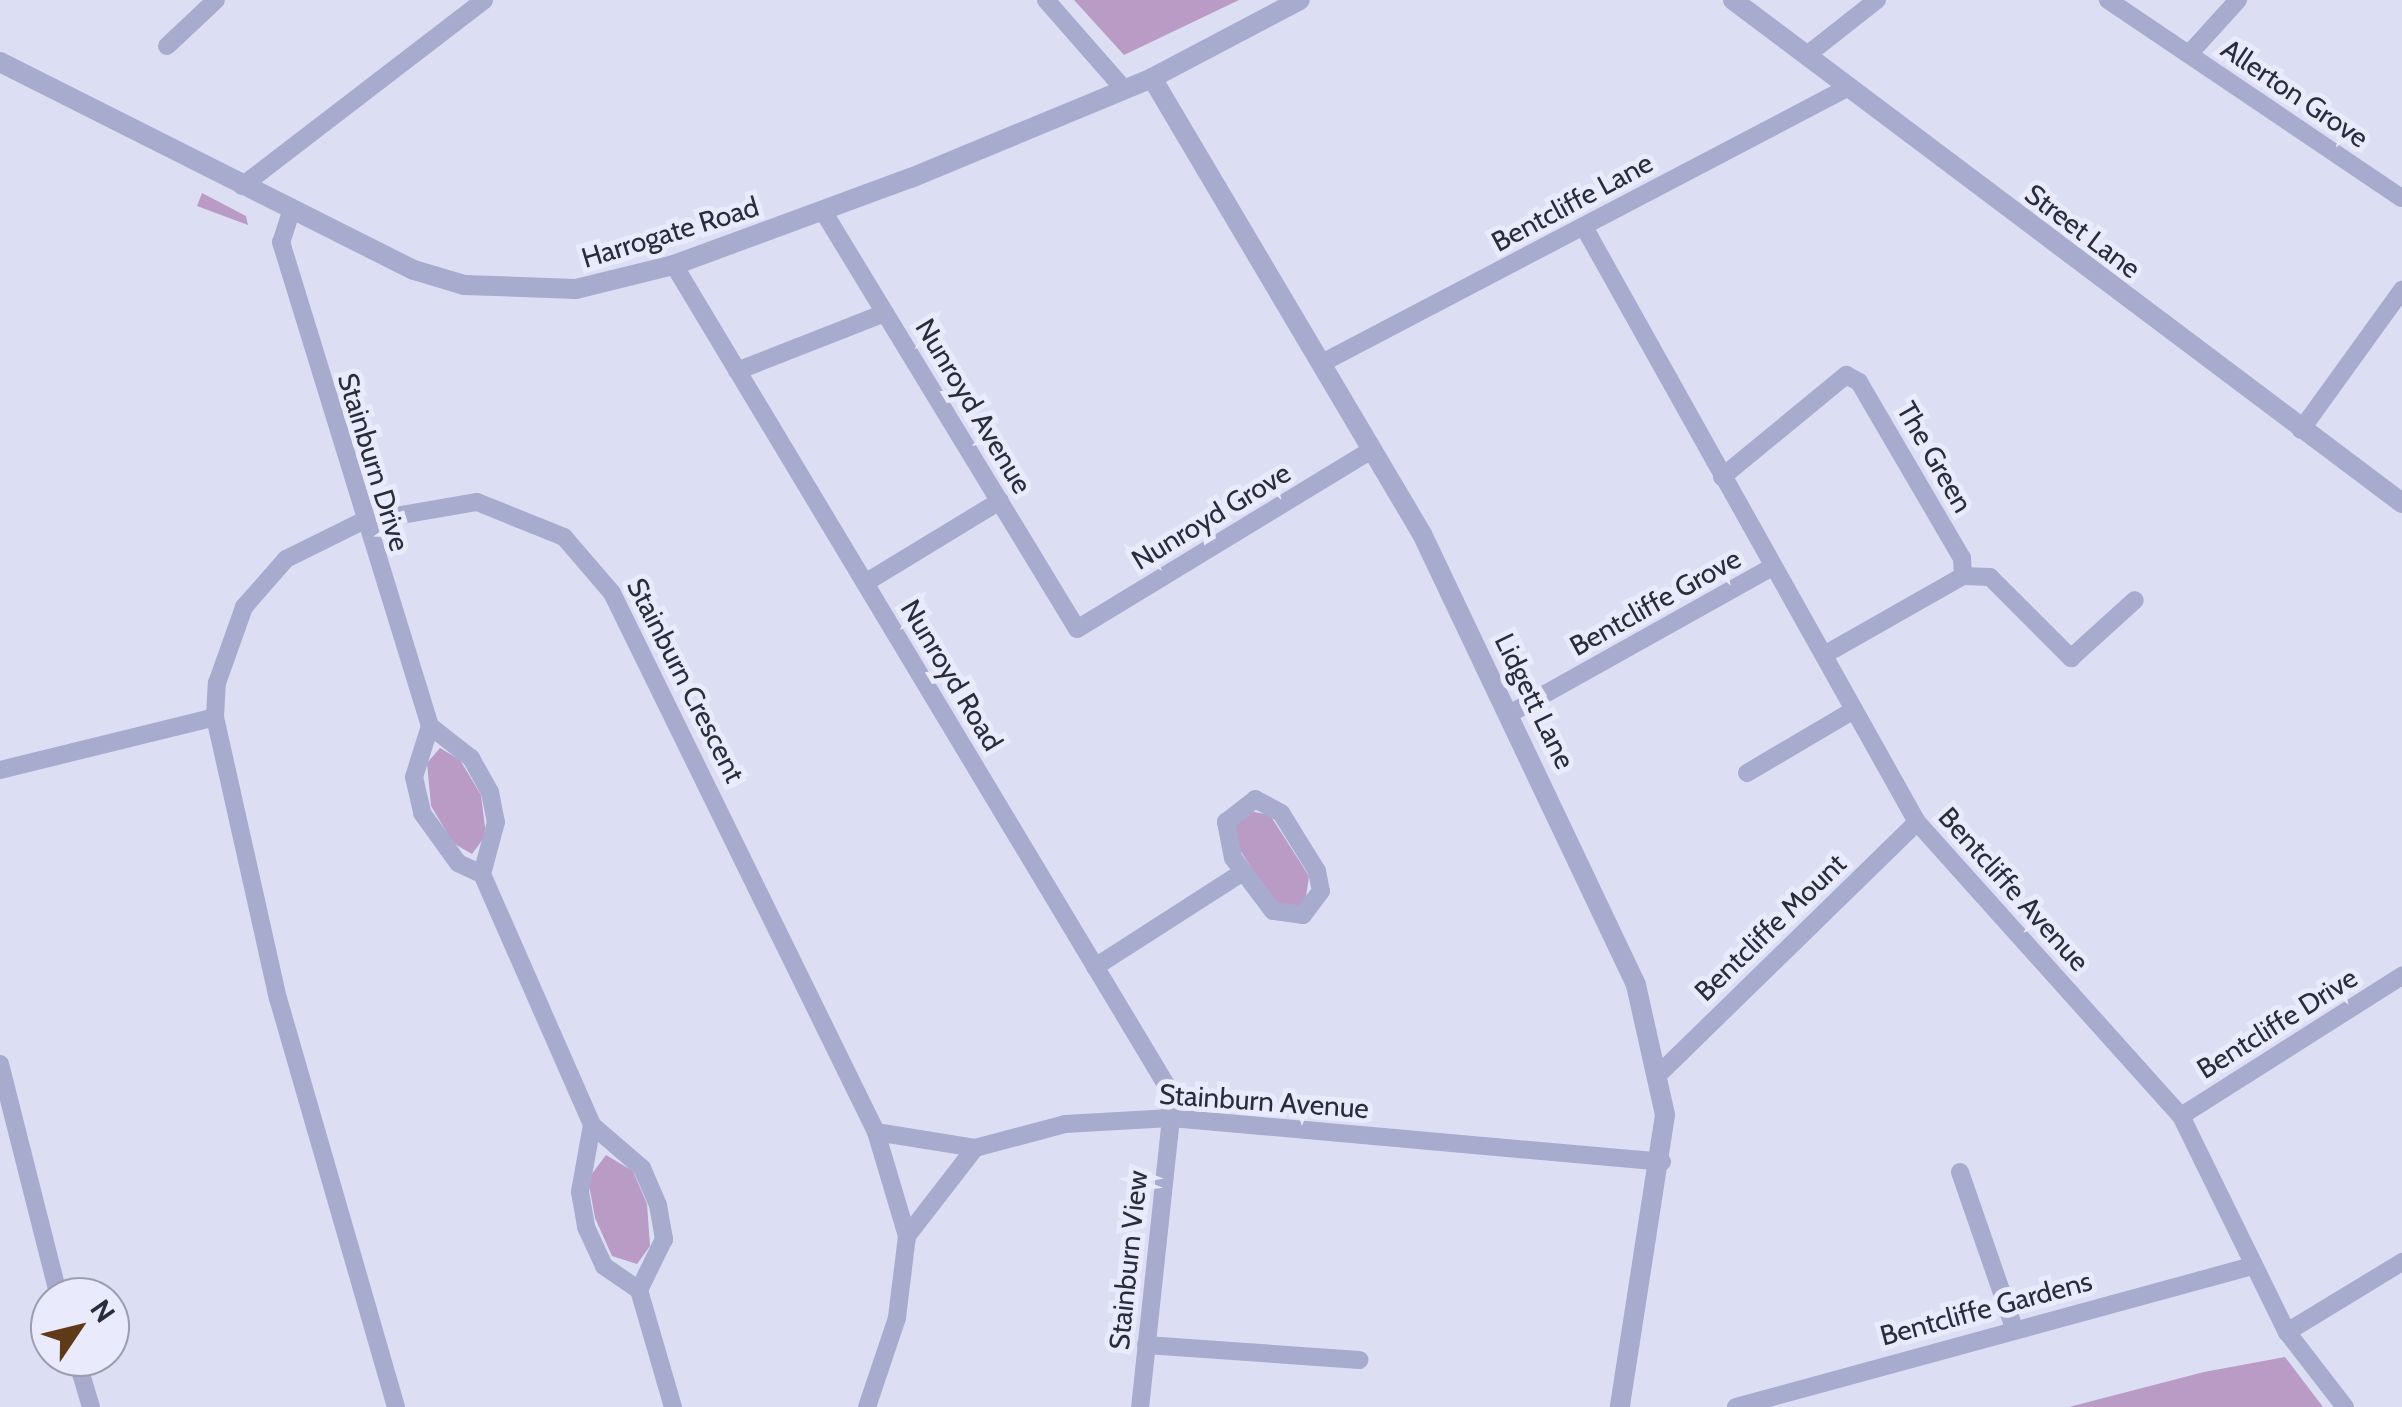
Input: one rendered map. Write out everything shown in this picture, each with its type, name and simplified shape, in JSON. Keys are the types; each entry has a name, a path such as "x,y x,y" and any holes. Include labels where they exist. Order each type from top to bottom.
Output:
{"street":[{"path":"167,46 216,0"},
{"path":"242,186 484,0"},
{"path":"1046,0 1124,89"},
{"name":"Harrogate Road","path":"0,62 291,212 464,285 576,289 674,265 823,211 1152,78 1300,0"},
{"name":"Street Lane","path":"1733,0 2301,430 2402,502"},
{"path":"1807,56 1877,0"},
{"name":"Allerton Grove","path":"2108,0 2402,198"},
{"path":"2189,54 2238,0"},
{"name":"Lidgett Lane","path":"1152,78 1374,449 1512,713 1636,985 1661,1072 1662,1162 1620,1407"},
{"name":"Bentcliffe Lane","path":"1322,363 1847,88"},
{"name":"Nunroyd Avenue","path":"823,211 1077,629"},
{"name":"Stainburn Drive","path":"291,212 281,242 361,522 430,726"},
{"name":"Bentcliffe Avenue","path":"1584,228 1916,822 2181,1116 2286,1332 2345,1407"},
{"name":"Nunroyd Road","path":"674,265 1166,1086 1171,1118"},
{"path":"2301,430 2402,290"},
{"path":"737,371 885,313"},
{"name":"The Green","path":"1722,476 1846,376 1859,382 1953,542 1963,576"},
{"name":"Nunroyd Grove","path":"1077,629 1374,449"},
{"name":"Stainburn Crescent","path":"396,1407 292,1051 215,718 225,646 244,606 286,560 361,522 477,502 530,516 593,565 876,1132 907,1236 893,1336 866,1407"},
{"path":"865,584 1000,502"},
{"name":"Bentcliffe Grove","path":"1512,713 1772,567"},
{"path":"1824,655 1963,576 1990,576 2071,658 2134,600"},
{"path":"1747,772 1854,710"},
{"path":"0,770 215,718"},
{"path":"482,874 496,822 490,792 471,758 430,726 414,777 422,813 447,852 482,874 592,1125 642,1168 658,1205 664,1239 639,1290"},
{"path":"1265,801 1308,856 1321,891 1303,914 1282,916 1243,872 1226,822 1236,806 1265,801"},
{"name":"Bentcliffe Mount","path":"1661,1072 1916,822"},
{"path":"1096,967 1243,872"},
{"name":"Bentcliffe Drive","path":"2181,1116 2402,976"},
{"path":"0,1064 54,1277"},
{"name":"Stainburn Avenue","path":"976,1148 1066,1124 1171,1118 1662,1162"},
{"name":"Stainburn View","path":"1140,1407 1171,1118"},
{"path":"592,1125 580,1192 586,1227 604,1266 639,1290 673,1407"},
{"path":"876,1132 976,1148 907,1236"},
{"path":"1960,1172 2014,1328"},
{"path":"2286,1332 2402,1262"},
{"name":"Bentcliffe Gardens","path":"1736,1407 2252,1266"},
{"path":"1146,1345 1359,1360"},
{"path":"82,1377 90,1407"}],"shaded area":[{"path":"1074,0 1239,0 1124,55"},
{"path":"202,193 246,216 248,225 197,206"},
{"path":"440,748 460,760 481,795 486,835 472,854 453,843 431,806 427,763"},
{"path":"1249,811 1270,815 1309,876 1305,904 1292,910 1272,900 1238,847 1234,826"},
{"path":"606,1155 633,1171 647,1204 650,1246 637,1264 612,1256 595,1218 588,1179"},
{"path":"2285,1357 2323,1407 2069,1407 2204,1372"}]}
